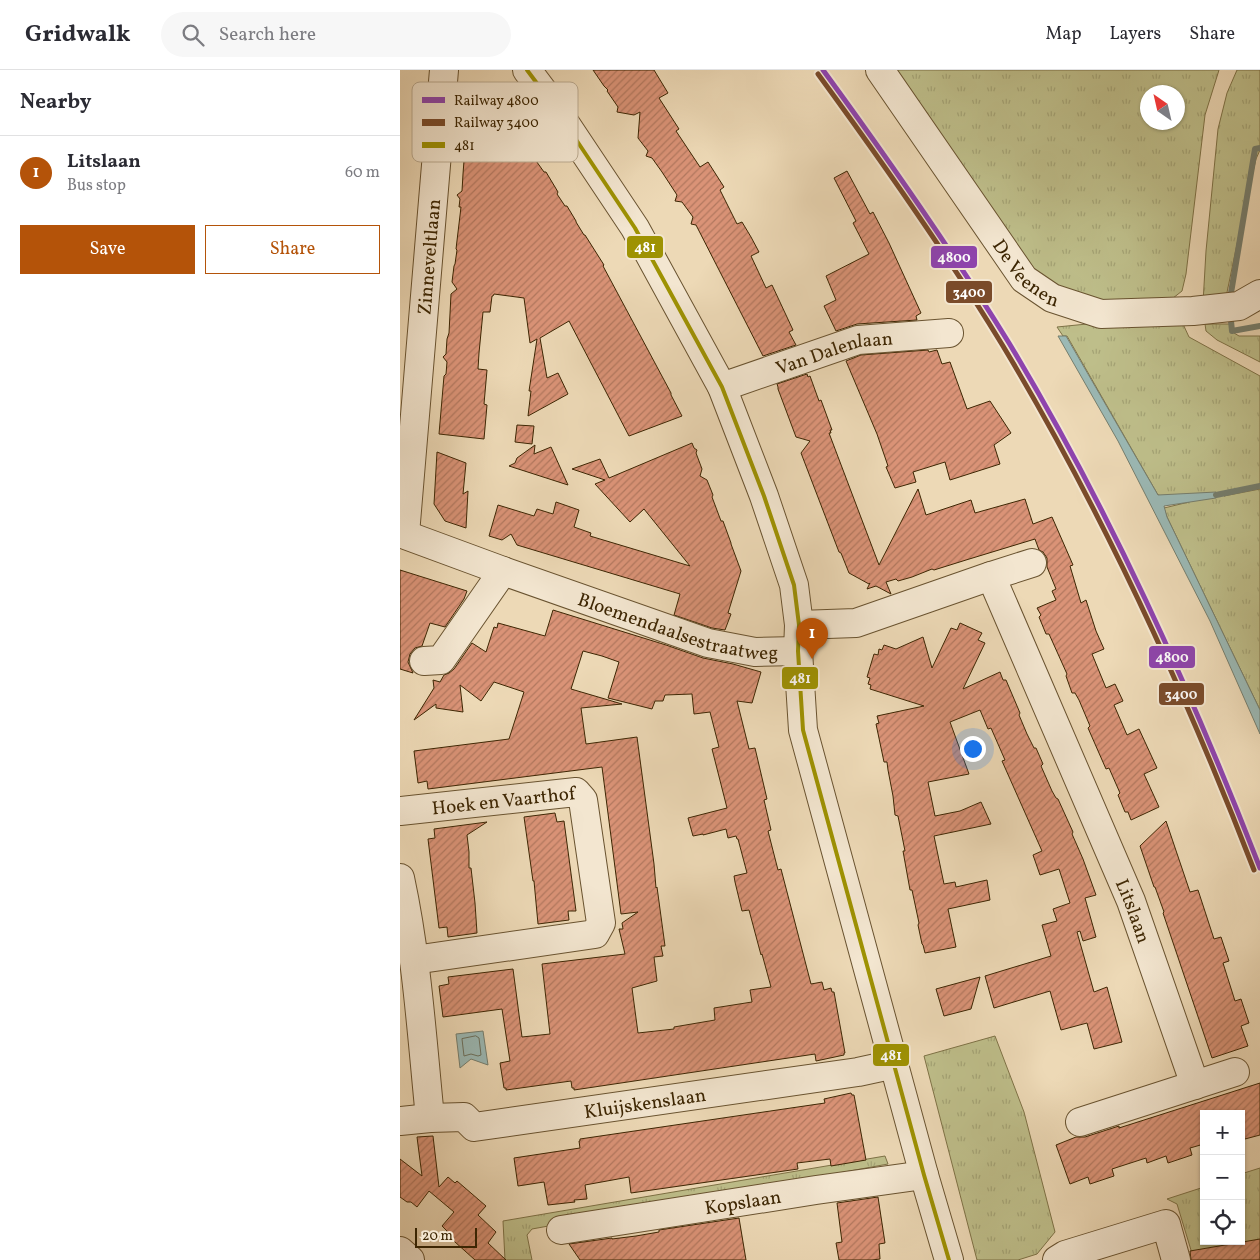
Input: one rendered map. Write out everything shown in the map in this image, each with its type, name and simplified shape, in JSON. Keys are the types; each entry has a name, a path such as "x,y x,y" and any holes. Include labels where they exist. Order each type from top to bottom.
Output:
{"street":[{"path":"527,70 536,82"},
{"name":"De Veenen","path":"880,70 1024,279 1052,298 1101,314 1193,311 1239,306 1260,294"},
{"path":"578,142 636,228 722,387 764,496 794,585 798,638 856,623 1032,563"},
{"name":"Zinneveltlaan","path":"402,534 436,162"},
{"name":"Van Dalenlaan","path":"722,387 858,340 950,333"},
{"name":"Bloemendaalsestraatweg","path":"402,534 503,572 708,643 755,652 798,638 804,730 949,1260"},
{"path":"424,661 442,660 503,572"},
{"name":"Litslaan","path":"991,576 1131,901 1195,1085"},
{"name":"Hoek en Vaarthof","path":"400,811 576,792 583,800 601,923 595,934 414,960"},
{"path":"400,878 406,904 414,960 430,1118"},
{"name":"Kluijskenslaan","path":"400,1121 464,1117 474,1127 858,1072 895,1064"},
{"path":"1080,1122 1236,1072"},
{"name":"Kopslaan","path":"561,1230 924,1174"},
{"path":"1057,1260 1065,1255 1166,1224 1176,1260"},
{"path":"400,1251 410,1260"}],"green space":[{"path":"887,70 1219,70 1205,115 1186,274 1182,291 1168,302 1073,303 1032,277"},
{"path":"1237,70 1260,70 1260,150 1256,159 1225,302 1203,303 1218,129 1227,93"},
{"path":"1117,321 1183,324 1189,337 1260,376 1260,485 1224,496 1260,489 1260,710 1164,508 1189,502 1158,495 1067,336 1063,336 1057,327"},
{"path":"1205,324 1231,324 1234,333 1239,336 1260,336 1260,362 1217,340 1206,331"},
{"path":"995,1036 1024,1112 1055,1232 1037,1254 1018,1260 977,1260 924,1056"},
{"path":"885,1156 888,1164 532,1229 527,1235 532,1260 505,1260 503,1221"},
{"path":"1260,1168 1260,1260 1194,1260 1177,1204 1167,1199 1200,1188 1200,1245 1245,1245 1245,1173"}],"water":[{"path":"1058,336 1066,336 1158,495 1216,492 1216,498 1164,506 1167,517 1260,710 1260,734 1210,621 1118,441"},
{"path":"483,1031 488,1065 471,1059 460,1068 456,1034"}],"building":[{"path":"593,70 654,70 668,93 659,98 679,129 676,131 700,167 708,162 724,187 720,190 737,224 742,222 759,252 751,256 766,288 772,285 793,330 789,332 796,345 763,356 696,225 691,224 693,217 682,202 675,201 677,195 652,158 646,156 648,151 638,138 640,112 634,115 617,112 618,107"},
{"path":"464,162 537,162 546,172 558,192 557,194 565,206 567,206 604,265 682,416 629,436 569,321 540,338 547,378 558,373 568,394 528,416 531,391 529,391 537,339 530,343 524,298 494,294 492,296 490,312 483,312 479,353 478,369 487,370 484,404 487,405 484,439 439,434 447,362 443,357 446,354 449,333 451,294 457,289 452,282 461,207 459,207 460,199 457,195 462,191"},
{"path":"847,171 870,214 873,212 889,243 921,313 916,316 917,320 857,324 836,331 824,306 836,300 826,276 869,254 853,223 856,221 834,178"},
{"path":"928,350 929,352 937,350 942,364 950,362 967,409 990,401 1011,433 994,445 1000,464 950,480 945,462 913,472 916,482 895,488 886,467 888,466 877,434 846,361 861,355"},
{"path":"807,374 808,377 810,376 819,401 821,400 832,430 829,433 879,565 918,489 926,515 971,500 975,513 1025,499 1033,524 1052,517 1073,565 1070,566 1081,603 1086,600 1104,649 1092,654 1106,688 1115,684 1123,701 1114,705 1127,735 1139,729 1157,768 1144,774 1159,807 1131,820 1128,812 1125,812 1118,795 1120,793 1109,768 1106,769 1088,728 1090,726 1079,700 1075,693 1072,693 1067,674 1039,617 1041,615 1037,608 1056,600 1052,591 1056,589 1047,567 1047,558 1039,550 1035,539 934,570 932,569 912,577 886,582 891,594 876,586 867,589 870,583 849,573 801,453 810,441 796,437 778,389 777,384"},
{"path":"517,425 534,426 532,444 515,442"},
{"path":"692,443 697,450 696,453 702,469 700,476 707,480 741,571 728,613 731,614 725,630 712,628 674,615 680,594 517,545 511,534 502,540 489,536 498,505 534,516 537,509 553,514 556,502 579,510 574,527 591,533 590,536 690,566 644,509 630,522 595,484 605,480 572,469 600,459 609,478"},
{"path":"535,445 534,454 551,447 568,485 509,466"},
{"path":"437,452 466,463 463,494 468,491 466,528 445,521 434,504"},
{"path":"400,570 467,591 464,599 445,627 430,623 422,646 415,648 410,654 408,662 413,673 400,669"},
{"path":"553,610 703,658 761,672 752,703 737,701 749,749 755,748 767,799 764,800 771,830 768,831 778,870 781,869 811,984 822,982 824,990 831,988 832,992 834,992 844,1055 816,1061 815,1054 574,1090 571,1081 506,1090 504,1088 500,1063 510,1061 502,1009 443,1017 439,986 449,984 448,977 513,969 522,1037 550,1034 542,964 625,954 619,929 623,929 622,923 638,912 621,914 602,767 428,789 427,781 418,783 414,751 509,739 524,692 494,682 481,701 460,685 463,712 436,708 436,704 414,720 434,688 433,680 440,682 444,675 454,669 472,643 486,652 494,627 497,628 498,623 545,636","holes":["583,651 619,662 608,698 652,709 655,701 663,701 665,695 692,694 694,714 710,712 719,747 712,749 727,808 688,818 693,836 726,829 728,838 736,836 738,839 747,873 734,876 735,882 742,911 749,910 771,987 750,990 752,1002 714,1008 715,1020 674,1027 674,1029 638,1033 632,988 657,981 654,957 663,956 661,946 665,946 637,737 586,744 581,708 622,704 571,689"]},
{"path":"960,623 982,633 978,640 985,643 963,689 1000,672 1003,680 1006,680 1027,734 1043,764 1041,766 1052,791 1058,799 1073,832 1072,834 1096,895 1085,898 1096,937 1083,941 1080,931 1077,932 1094,992 1107,987 1122,1042 1094,1049 1087,1023 1061,1030 1050,991 994,1008 985,976 1051,956 1042,925 1057,921 1053,909 1070,903 1059,869 1040,875 1033,855 1042,851 1002,761 1005,760 991,728 988,729 980,710 950,722 969,774 928,782 935,816 960,811 981,802 991,824 934,836 944,884 955,882 956,887 987,880 990,900 948,909 956,947 925,953 912,890 910,890 898,816 895,815 887,762 884,762 876,724 879,723 877,716 924,706 870,689 871,685 868,684 870,678 867,677 874,654 878,655 879,649 882,650 884,645 896,649 923,637 932,668 951,628 957,630"},
{"path":"555,813 557,822 564,821 576,911 568,911 569,920 538,924 534,881 524,817"},
{"path":"1166,821 1190,892 1198,890 1214,939 1221,937 1229,961 1223,963 1235,1001 1241,999 1249,1023 1241,1026 1248,1046 1212,1058 1164,912 1140,846"},
{"path":"487,822 467,835 477,933 448,937 447,927 439,928 428,839 435,838 434,829"},
{"path":"980,977 971,1009 944,1016 936,989"},
{"path":"1260,1083 1260,1135 1245,1139 1245,1110 1200,1110 1200,1145 1190,1148 1192,1155 1168,1163 1166,1156 1147,1163 1146,1158 1112,1169 1114,1176 1090,1184 1088,1177 1070,1184 1056,1145 1076,1137 1085,1137 1119,1126 1119,1128"},
{"path":"851,1093 854,1095 866,1160 831,1166 830,1159 797,1163 798,1169 631,1193 629,1177 585,1185 587,1199 548,1205 544,1182 518,1186 514,1158 580,1148 580,1139 825,1103 824,1099"},
{"path":"433,1136 439,1187 448,1177 455,1183 457,1181 486,1206 478,1215 496,1232 488,1243 506,1260 475,1260 445,1233 447,1231 442,1226 454,1212 429,1191 417,1207 400,1197 400,1159 422,1176 417,1137"},
{"path":"878,1197 885,1243 879,1244 880,1259 839,1260 836,1243 842,1242 837,1203"},
{"path":"739,1218 746,1260 580,1260 569,1244 636,1236 659,1232 659,1230"},
{"path":"1260,1239 1260,1260 1191,1260 1190,1251 1225,1245 1245,1245 1245,1242"}],"waterway":[{"path":"1231,293 1255,149 1260,148"},
{"path":"1231,321 1232,331 1260,326"},
{"path":"1216,495 1260,486"}],"rail line":[{"name":"4800","path":"823,70 942,239 1009,343 1046,406 1081,470 1146,600 1205,733 1260,868"},
{"name":"3400","path":"818,74 937,242 1003,346 1040,409 1075,473 1140,603 1199,735 1254,870"}],"transit line":[{"name":"481","path":"527,70 536,82"},
{"name":"481","path":"578,142 635,228 722,387 764,496 794,585 799,625 798,651 803,730 924,1175 949,1260"}],"place":[{"name":"Litslaan","path":"812,659"}]}
